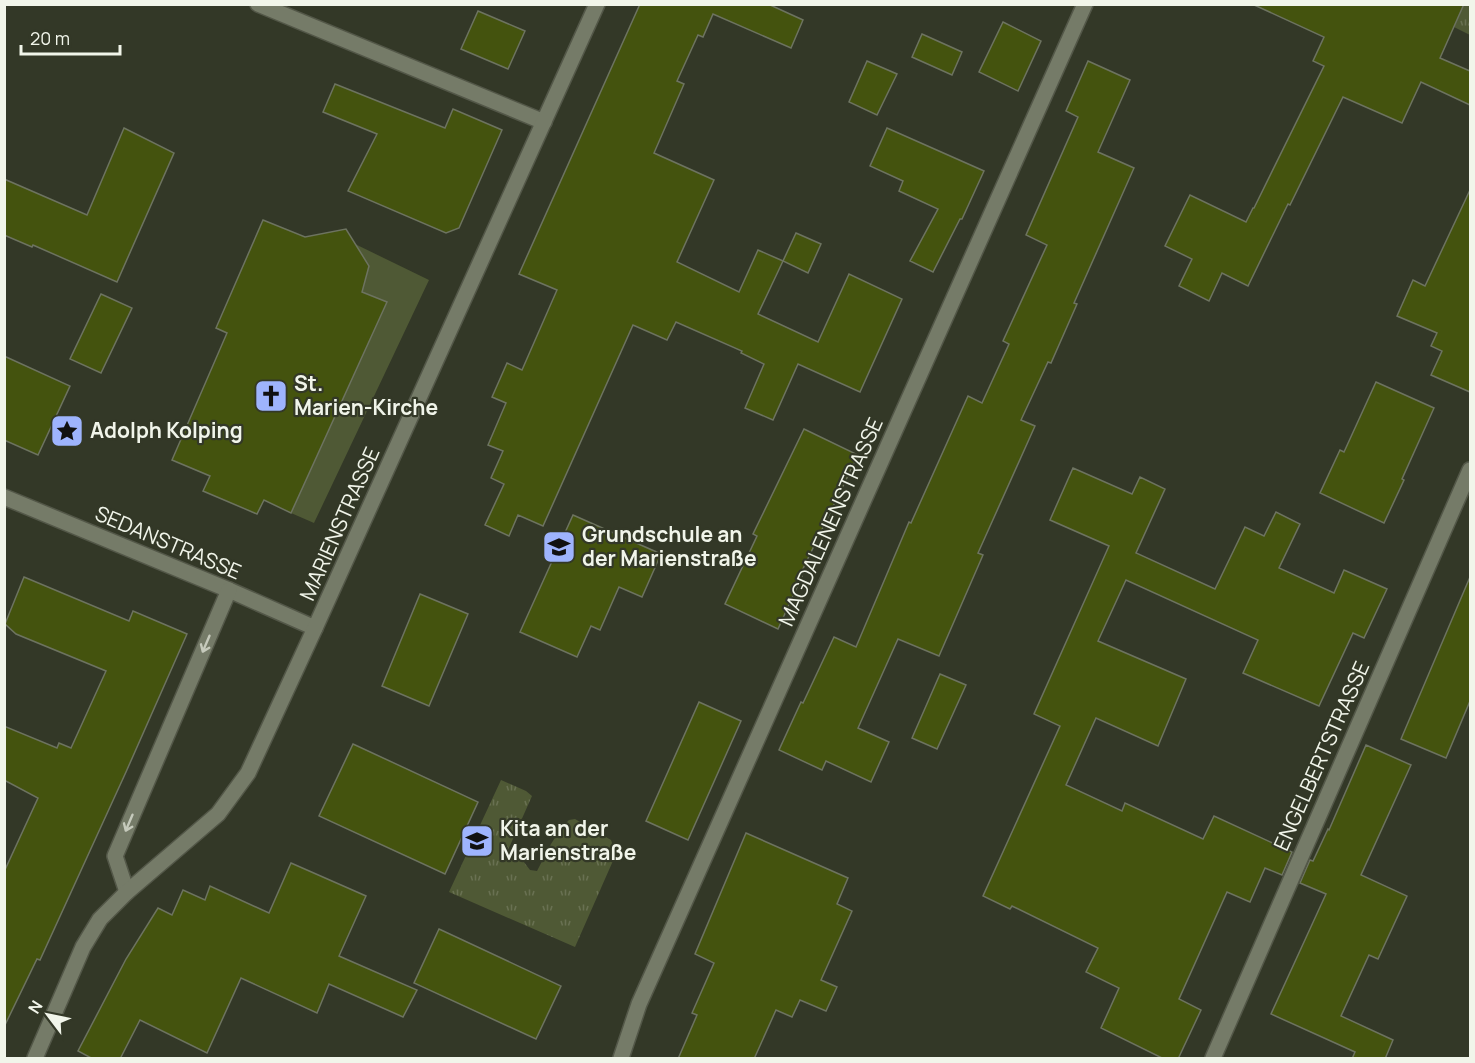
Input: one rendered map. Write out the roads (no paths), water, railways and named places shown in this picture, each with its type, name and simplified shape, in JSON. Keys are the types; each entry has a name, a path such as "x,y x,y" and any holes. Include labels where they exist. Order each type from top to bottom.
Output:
{"street":[{"path":"258,4 544,122"},
{"name":"MARIENSTRASSE","path":"35,1059 82,947 100,919 127,892 218,814 248,773 597,4"},
{"name":"MAGDALENENSTRASSE","path":"621,1059 644,993 1085,4"},
{"name":"ENGELBERTSTRASSE","path":"1213,1059 1470,470"},
{"name":"SEDANSTRASSE","path":"4,497 315,628"},
{"path":"127,892 115,856 229,590"}],"place":[{"name":"St. Marien-Kirche","path":"271,396"},
{"name":"Adolph Kolping","path":"67,431"},
{"name":"Grundschule an der Marienstraße","path":"559,547"},
{"name":"Kita an der Marienstraße","path":"477,841"}]}
